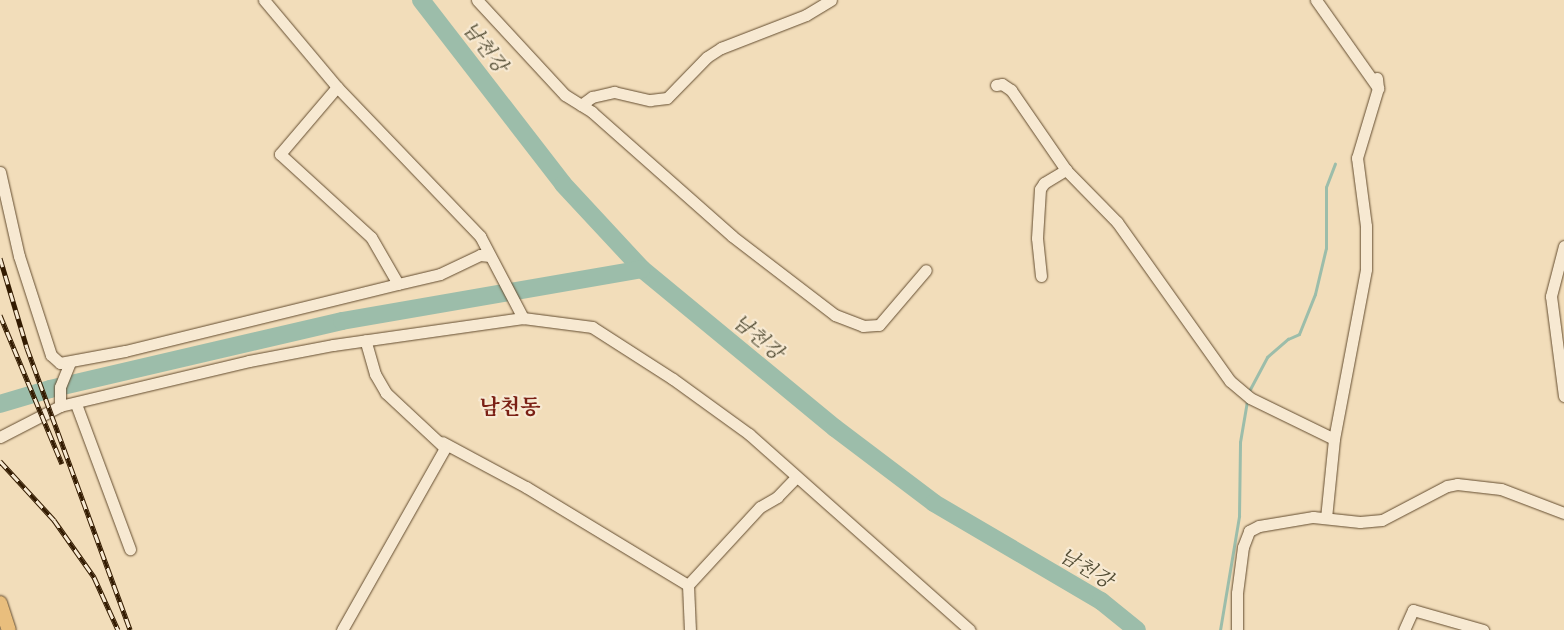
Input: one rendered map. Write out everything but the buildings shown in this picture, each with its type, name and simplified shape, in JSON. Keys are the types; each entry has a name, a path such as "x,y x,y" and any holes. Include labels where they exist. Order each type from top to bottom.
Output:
{"main road":[{"path":"0,604 10,630"}],"street":[{"path":"264,0 337,87 480,236 522,318"},
{"path":"478,0 565,95 581,106 732,236 836,315 863,326 879,325 926,270"},
{"path":"581,106 592,97 614,92 650,100 667,98 707,57 721,48 806,15 831,0"},
{"path":"1316,0 1378,83 1357,158 1366,226 1366,269 1334,439 1326,518"},
{"path":"996,85 1002,84 1016,96 1066,170 1135,245 1230,381 1250,398 1334,439"},
{"path":"337,87 280,154 371,237 398,284"},
{"path":"1041,276 1037,238 1040,189 1044,183 1066,170"},
{"path":"0,172 19,256 51,354 60,363 440,274 480,255 490,256"},
{"path":"1564,246 1551,296 1564,396"},
{"path":"0,437 60,406 76,404 250,360 365,340 522,318 592,327 674,379 749,434 796,478 970,630"},
{"path":"365,340 375,374 386,393 442,442 550,500 688,585"},
{"path":"60,406 60,387 70,362"},
{"path":"76,404 130,549"},
{"path":"342,630 430,477 445,448 442,442"},
{"path":"690,630 688,585 760,507 777,497 796,478"},
{"path":"1236,630 1239,569 1249,531 1286,519 1326,518 1360,522 1382,520 1442,489 1457,484 1501,489 1564,513"},
{"path":"1404,630 1413,610 1482,630"}],"waterway":[{"name":"남천강","path":"421,0 563,184 642,269 835,428 934,503 1101,601 1137,630"},
{"path":"1249,391 1267,357 1288,339 1299,334 1315,294 1326,248 1326,187 1335,164"},
{"path":"0,404 50,389 342,321 642,269"},
{"path":"1220,630 1239,516 1240,442 1247,401"}],"railway":[{"path":"0,258 27,348 130,630"},
{"path":"0,315 62,464"},
{"path":"0,461 54,520 94,577 118,630"}],"district":[{"name":"남천동","path":"510,407"}]}
